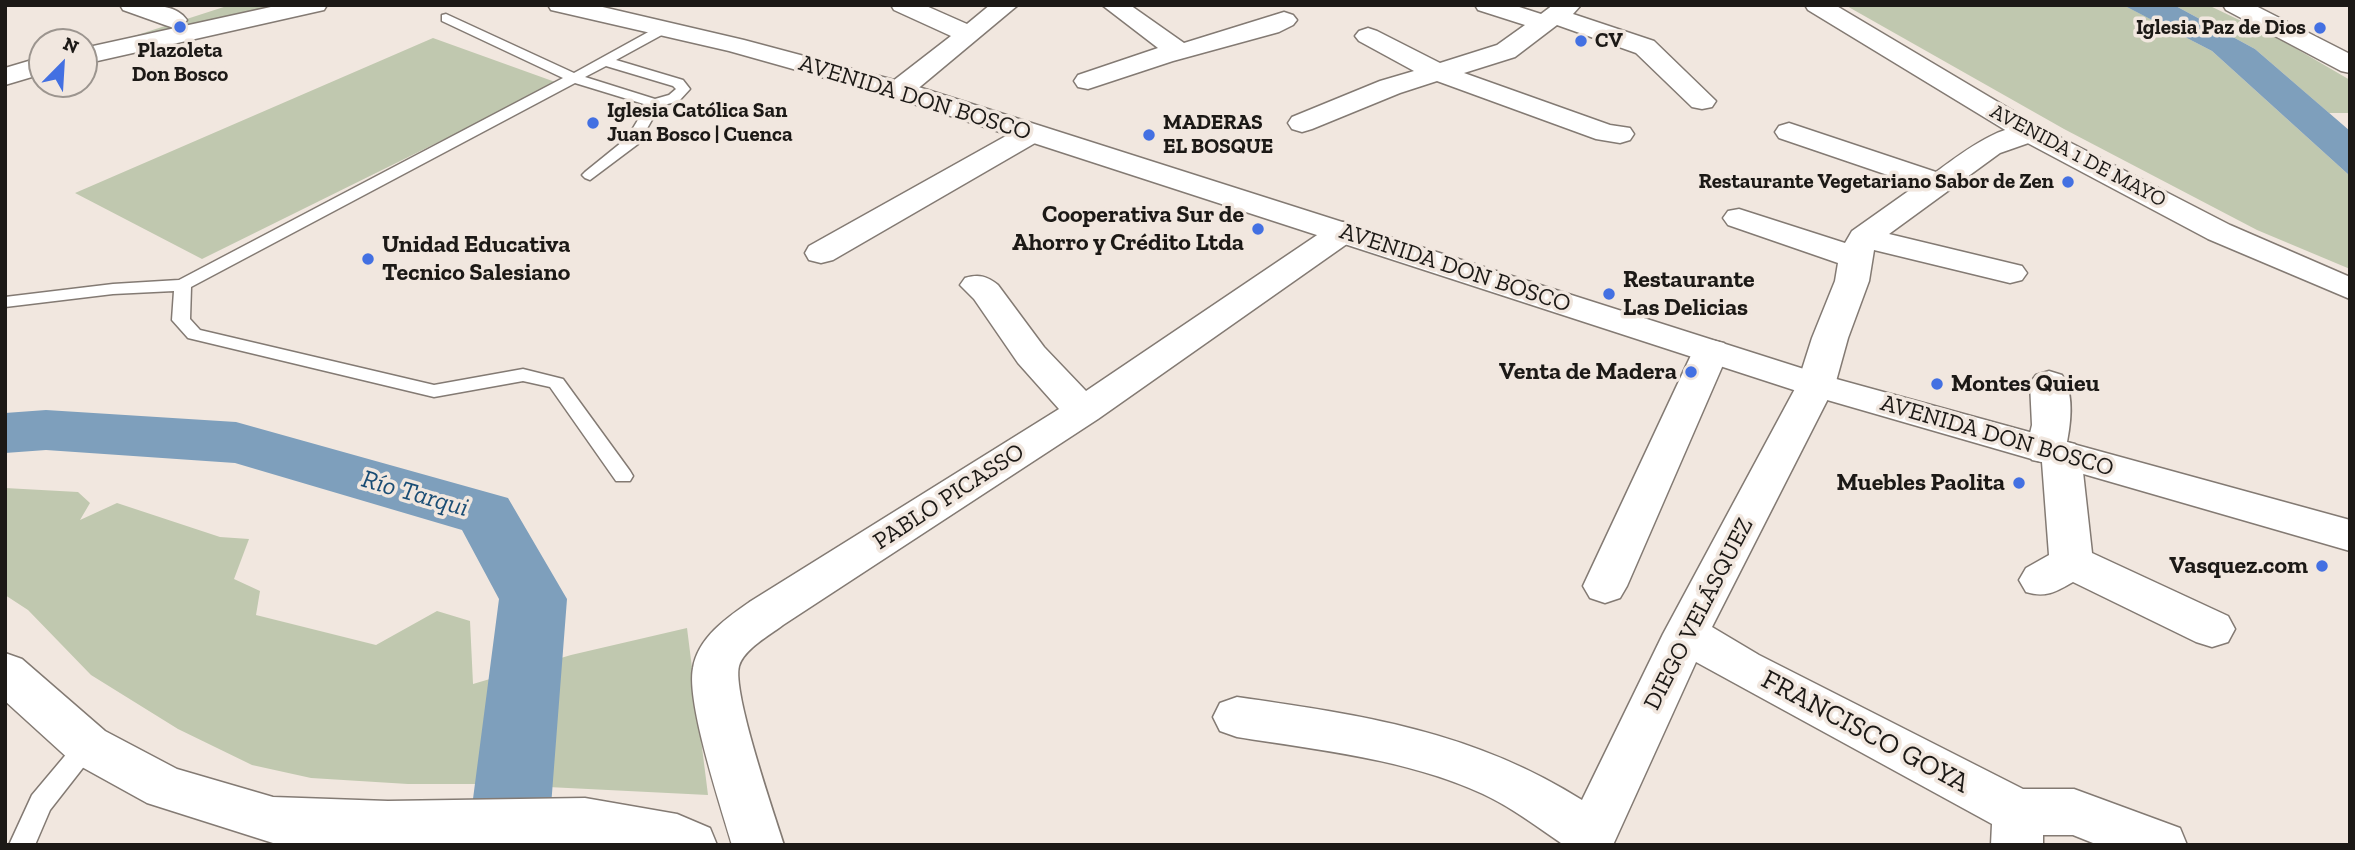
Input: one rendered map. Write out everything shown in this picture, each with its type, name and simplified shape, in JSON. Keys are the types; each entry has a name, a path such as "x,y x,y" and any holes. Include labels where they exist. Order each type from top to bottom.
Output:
{"street":[{"path":"132,5 174,20"},
{"path":"98,46 219,5"},
{"path":"98,53 315,5"},
{"name":"AVENIDA DON BOSCO","path":"560,5 735,45 899,90 1816,386 2350,536"},
{"path":"903,5 969,34"},
{"path":"899,90 1006,5"},
{"path":"1114,5 1180,52"},
{"path":"1487,5 1556,15 1646,47 1702,101"},
{"name":"AVENIDA 1 DE MAYO","path":"1816,5 2030,132 2219,232 2350,289"},
{"path":"2235,5 2350,65"},
{"path":"1302,123 1390,87 1506,51 1556,15"},
{"path":"1088,81 1168,52 1180,52 1270,27 1284,20"},
{"path":"1368,36 1439,73 1606,133 1620,134"},
{"path":"1789,132 1940,183"},
{"path":"1859,248 1990,147 2030,132"},
{"path":"821,253 1031,133"},
{"path":"1739,218 1859,248 2010,273"},
{"name":"PABLO PICASSO","path":"758,845 722,716 714,669 729,641 767,613 1084,410 1343,232"},
{"name":"DIEGO VELÁSQUEZ","path":"1589,839 1686,634 1816,386 1830,338 1852,281 1859,248"},
{"path":"977,285 986,292 1030,352 1070,399 1084,410"},
{"path":"1605,586 1711,351"},
{"path":"2049,383 2054,452 2056,571 2212,629"},
{"name":"FRANCISCO GOYA","path":"1686,634 2018,829"},
{"path":"5,672 89,746 165,787 273,820 447,823 585,821 677,838 691,845"},
{"path":"1237,717 1441,756 1503,780 1589,839"},
{"path":"2018,829 2074,812 2161,845"}],"lane":[{"path":"446,18 574,78 655,103 674,98 683,89 678,83 605,61"},
{"path":"5,302 113,289 183,285 665,29"},
{"path":"590,175 634,141 655,103"},
{"path":"183,285 181,320 194,334 434,391 523,375 556,383 623,476"},
{"path":"22,845 41,803 89,746"}],"green space":[{"name":"Plazoleta Don Bosco","path":"230,5 294,5 98,48"},
{"path":"1845,5 2123,5 2212,51 2350,176 2350,269 2257,230 2064,129"},
{"path":"2174,5 2208,5 2283,41 2350,80 2350,113 2329,113 2255,49"},
{"path":"433,38 558,83 202,259 75,193"},
{"path":"5,488 78,492 90,503 80,520 117,503 220,537 249,539 234,579 260,591 256,615 376,645 437,611 470,621 473,684 571,655 687,628 708,795 311,778 252,765 178,729 91,675 28,610 5,595"}],"water":[{"path":"2123,5 2174,5 2255,49 2350,131 2350,176 2212,51"}],"waterway":[{"name":"Río Tarqui","path":"5,433 46,430 236,443 485,514 533,599 507,845"}],"place":[{"name":"Plazoleta Don Bosco","path":"180,27"},
{"name":"Iglesia Paz de Dios","path":"2320,28"},
{"name":"CV","path":"1581,41"},
{"name":"Iglesia Católica San Juan Bosco | Cuenca","path":"593,123"},
{"name":"MADERAS EL BOSQUE","path":"1149,135"},
{"name":"Restaurante Vegetariano Sabor de Zen","path":"2068,182"},
{"name":"Cooperativa Sur de Ahorro y Crédito Ltda","path":"1258,229"},
{"name":"Unidad Educativa Tecnico Salesiano","path":"368,259"},
{"name":"Restaurante Las Delicias","path":"1609,294"},
{"name":"Venta de Madera","path":"1691,372"},
{"name":"Montes Quieu","path":"1937,384"},
{"name":"Muebles Paolita","path":"2019,483"},
{"name":"Vasquez.com","path":"2322,566"}]}
